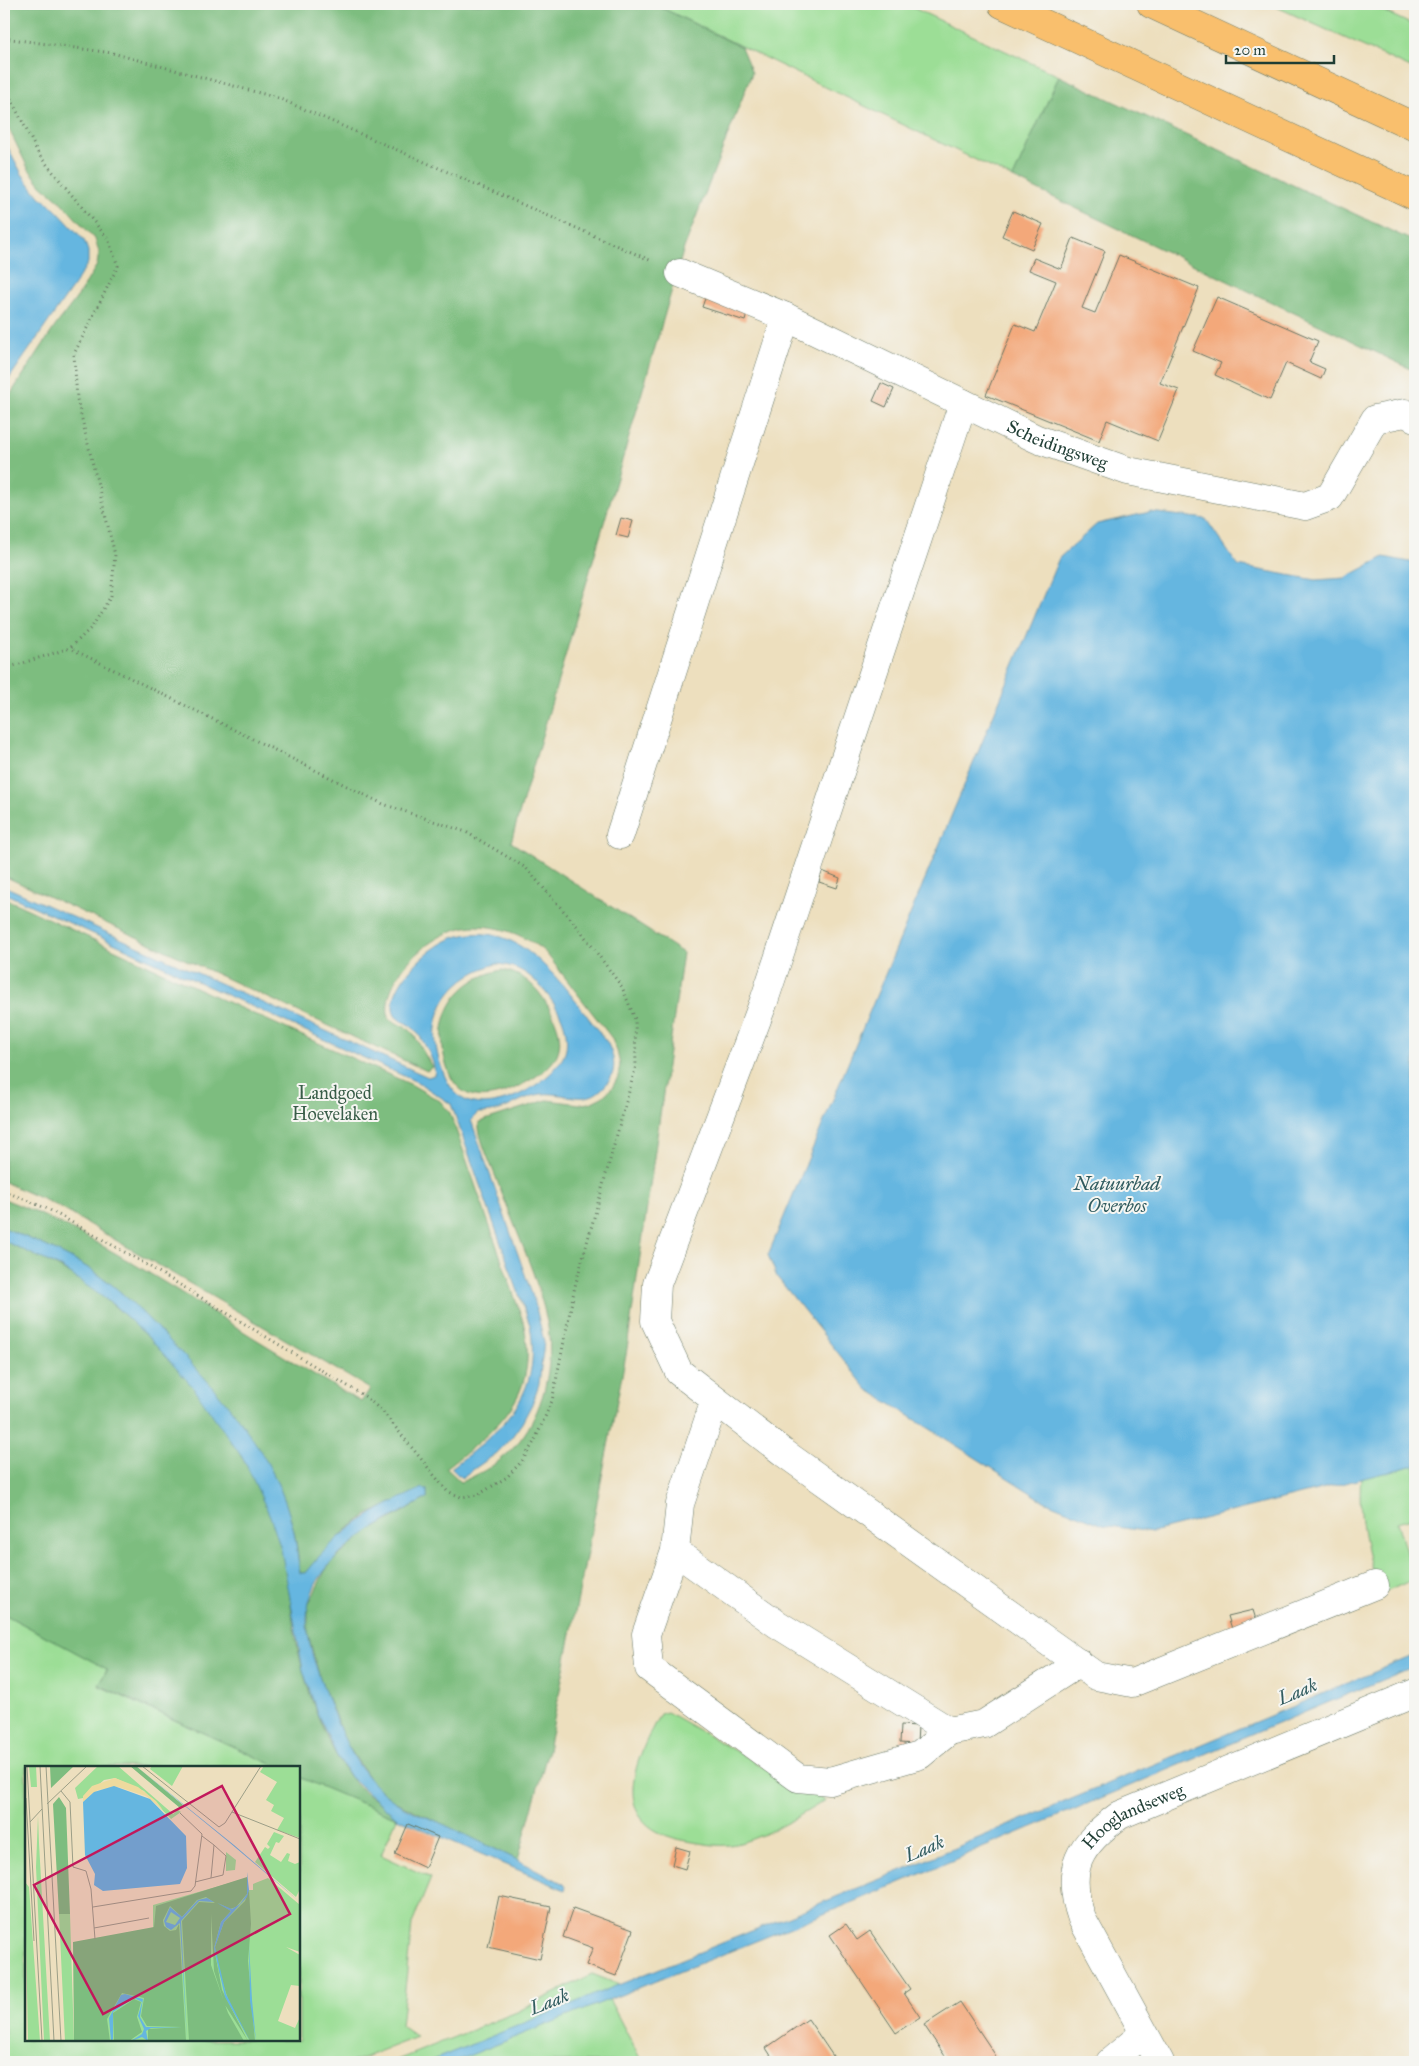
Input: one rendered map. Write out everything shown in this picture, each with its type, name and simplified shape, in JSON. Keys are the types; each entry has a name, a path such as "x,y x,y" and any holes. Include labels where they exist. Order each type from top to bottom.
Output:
{"highway":[{"path":"1002,4 1415,196"},
{"path":"1151,4 1415,127"}],"street":[{"name":"Scheidingsweg","path":"680,273 786,317 1036,439 1128,471 1305,506 1330,497 1375,419 1405,412 1415,418"},
{"path":"620,835 786,317"},
{"path":"963,403 764,1001 657,1284 655,1321 679,1372 792,1459 1096,1676 1132,1683 1375,1585"},
{"path":"715,1400 680,1504 675,1551 646,1634 649,1668 798,1778 830,1781 920,1755 948,1731 984,1724 1079,1663"},
{"path":"675,1551 777,1624 948,1731"},
{"name":"Hooglandseweg","path":"1160,2062 1143,2034 1082,1919 1077,1904 1075,1870 1078,1857 1090,1841 1120,1815 1415,1693"},
{"path":"1110,2062 1143,2034"}],"path":[{"path":"4,38 112,53 278,98 680,273"},
{"path":"4,85 39,155 108,239 118,266 74,354 78,399 115,555 110,596 92,627 70,648 4,669"},
{"path":"4,1191 48,1209 129,1254 366,1397 383,1412 447,1491 461,1497 478,1495 507,1477 522,1461 544,1423 552,1401 575,1286 636,1066 635,1019 622,988 577,926 526,868 466,832 382,804 70,648"}],"green space":[{"name":"Landgoed Hoevelaken","path":"4,4 654,4 741,47 752,73 684,248 511,842 683,953 626,1355 548,1750 518,1860 392,1800 372,1783 346,1743 320,1678 308,1634 308,1605 325,1571 333,1561 363,1535 427,1498 427,1490 423,1488 367,1515 345,1531 305,1573 300,1573 294,1531 281,1491 255,1443 239,1420 203,1377 130,1301 101,1276 37,1242 4,1228 4,1199 59,1223 112,1251 361,1402 370,1389 54,1204 4,1182 4,898 238,1007 412,1085 440,1101 450,1113 523,1321 527,1347 526,1370 521,1390 511,1407 483,1438 446,1468 461,1482 479,1474 496,1463 518,1443 528,1429 536,1413 547,1379 550,1344 539,1290 480,1136 479,1122 547,1100 580,1104 590,1103 602,1097 612,1088 618,1077 620,1065 611,1037 546,953 531,942 505,930 476,926 460,928 444,935 428,944 413,957 401,971 392,987 388,1003 389,1019 410,1030 414,1035 432,1067 427,1071 4,876 4,404 56,325 78,296 97,265 99,252 95,239 58,199 41,185 28,168 4,119"},
{"path":"654,4 905,4 1059,76 1013,178"},
{"path":"1270,4 1368,4 1415,26 1415,70"},
{"path":"1059,76 1415,242 1415,371 1013,178"},
{"path":"502,970 517,975 529,982 544,999 555,1019 560,1042 558,1051 554,1060 547,1068 525,1083 494,1095 474,1096 465,1092 457,1085 450,1075 444,1057 442,1040 444,1023 449,1008 457,995 469,984 484,975"},
{"path":"4,1241 68,1272 118,1309 178,1369 205,1402 230,1438 269,1512 281,1549 297,1647 307,1686 321,1724 349,1776 360,1788 397,1818 300,1777 300,1766 276,1766 99,1685 107,1669 4,1614"},
{"path":"1415,1465 1415,1517 1397,1522 1414,1579 1379,1595 1367,1552 1362,1522 1361,1478"},
{"path":"4,1614 107,1669 99,1686 276,1766 25,1766 25,2041 300,2041 300,1777 397,1818 381,1855 431,1878 412,1924 401,2026 417,2037 352,2062 4,2062"},
{"path":"667,1712 793,1784 826,1800 774,1830 740,1843 720,1845 700,1843 662,1834 645,1822 636,1808 633,1791 635,1773 641,1753 660,1714"},
{"path":"592,1974 620,1985 428,2062 392,2062 517,2012"},
{"path":"609,1999 642,2062 453,2062"}],"water":[{"path":"4,140 22,174 37,194 56,210 84,240 88,251 88,263 4,386"},
{"name":"Natuurbad Overbos","path":"1150,512 1206,519 1238,566 1316,580 1345,578 1384,557 1415,563 1415,1465 1152,1532 1103,1525 1044,1501 867,1389 777,1277 768,1255 1059,558 1097,524"},
{"path":"4,886 428,1077 434,1075 435,1071 428,1051 413,1028 395,1016 393,1008 394,997 399,986 407,974 426,954 459,936 485,934 503,938 521,947 554,975 607,1042 614,1065 610,1079 602,1089 593,1095 576,1097 557,1094 536,1095 503,1109 478,1113 471,1120 535,1303 544,1342 539,1384 532,1404 522,1423 497,1453 461,1478 451,1468 487,1439 515,1408 524,1391 530,1372 532,1350 530,1325 451,1104 419,1083 4,893","holes":["496,964 524,972 551,999 562,1019 566,1033 566,1049 561,1061 550,1073 536,1085 520,1094 502,1101 485,1104 470,1102 455,1092 447,1080 440,1063 436,1046 439,1014 445,1001 465,978 479,970"]},
{"path":"4,1228 37,1242 90,1269 109,1283 144,1315 219,1394 254,1441 269,1465 281,1491 294,1531 300,1573 305,1573 344,1533 373,1513 423,1488 427,1490 427,1498 386,1521 345,1550 328,1567 315,1586 308,1608 308,1633 317,1670 347,1744 361,1768 380,1790 403,1807 490,1846 564,1884 565,1890 397,1818 350,1777 337,1756 317,1713 303,1670 281,1549 270,1516 244,1460 193,1387 150,1339 115,1306 62,1268 4,1241"},
{"path":"1415,1655 1415,1666 856,1901 453,2062 428,2062 895,1873"}],"building":[{"path":"1013,211 1043,224 1032,249 1002,236"},
{"path":"1073,238 1105,251 1082,308 1095,313 1119,255 1199,288 1160,383 1179,390 1158,441 1107,420 1099,441 986,395 1015,324 1035,332 1056,281 1029,270 1034,258 1061,269"},
{"path":"708,290 750,303 745,321 702,307"},
{"path":"1217,297 1318,341 1309,362 1325,369 1321,379 1286,363 1270,400 1215,375 1221,363 1193,351"},
{"path":"881,383 894,389 886,407 873,401"},
{"path":"621,518 633,521 628,538 616,535"},
{"path":"822,871 840,878 837,888 819,882"},
{"path":"1253,1610 1257,1623 1232,1629 1228,1616"},
{"path":"901,1725 918,1726 917,1744 900,1743"},
{"path":"408,1824 438,1837 425,1868 395,1854"},
{"path":"676,1847 690,1851 685,1869 672,1865"},
{"path":"499,1896 551,1907 540,1959 488,1947"},
{"path":"573,1908 633,1930 616,1976 586,1965 593,1948 563,1937"},
{"path":"846,1924 857,1940 870,1931 910,1989 904,1993 920,2017 896,2033 830,1935"},
{"path":"960,2002 996,2056 987,2062 949,2062 924,2025"},
{"path":"808,2019 837,2062 775,2062 766,2048"}],"water label":[{"name":"Laak","path":"1297,1691"},
{"name":"Laak","path":"924,1848"},
{"name":"Laak","path":"549,2001"}]}
